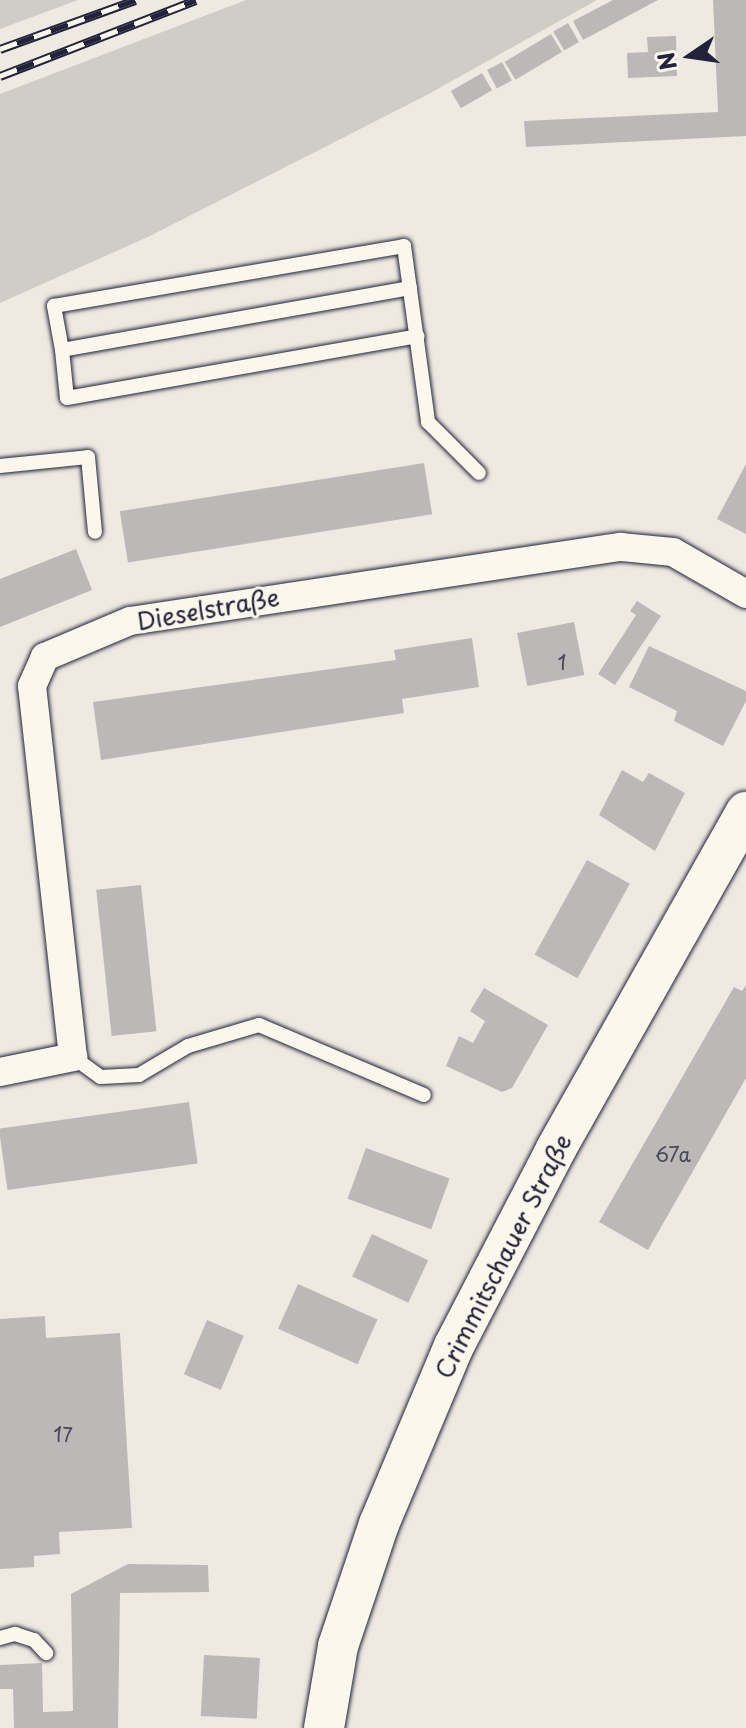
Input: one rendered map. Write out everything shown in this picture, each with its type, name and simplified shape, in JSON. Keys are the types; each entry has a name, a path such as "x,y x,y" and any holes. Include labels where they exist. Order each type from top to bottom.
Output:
{"main road":[{"name":"Crimmitschauer Straße","path":"324,1728 338,1646 379,1524 454,1346 556,1149 746,812"}],"street":[{"name":"Dieselstraße","path":"73,1057 32,686 45,657 130,621 621,547 673,552 746,594"},
{"path":"0,1072 73,1057"}],"lane":[{"path":"418,336 67,398 54,306 404,246 418,336 428,422 479,473"},
{"path":"62,350 410,288"},
{"path":"0,466 88,457 95,532"},
{"path":"73,1057 101,1077 139,1075 188,1046 259,1025 424,1095"},
{"path":"0,1638 15,1634 34,1640 46,1653"}],"shaded area":[{"path":"0,0 78,0 0,29"},
{"path":"246,0 597,0 425,96 150,236 0,303 0,94"}],"building":[{"path":"613,0 658,0 583,40 573,21"},
{"path":"713,0 746,0 746,136 526,147 524,121 718,112"},
{"path":"568,23 579,42 564,51 553,32"},
{"path":"551,34 562,52 516,80 505,62"},
{"path":"676,36 677,76 628,78 627,53 648,52 647,37"},
{"path":"502,62 512,81 497,89 487,70"},
{"path":"482,73 492,90 461,108 451,91"},
{"path":"424,463 432,514 128,563 120,511"},
{"path":"746,464 746,534 717,519"},
{"path":"76,549 92,590 0,627 0,579"},
{"path":"637,601 661,616 615,685 598,674 636,615 630,611"},
{"path":"574,622 584,675 527,686 517,633"},
{"path":"472,638 479,687 402,699 404,713 101,760 93,702 396,660 394,650"},
{"path":"649,646 746,691 746,701 723,746 674,721 677,711 629,687"},
{"path":"622,770 643,782 649,773 685,793 655,851 599,815"},
{"path":"587,860 630,884 577,978 535,954"},
{"path":"141,885 156,1031 112,1036 96,890"},
{"path":"746,985 746,1078 648,1250 599,1222 734,987 742,991"},
{"path":"484,988 548,1025 512,1088 502,1092 446,1066 459,1036 473,1043 485,1021 470,1011"},
{"path":"189,1102 198,1163 7,1190 0,1129"},
{"path":"366,1148 450,1178 431,1229 348,1199"},
{"path":"372,1234 428,1260 408,1303 352,1277"},
{"path":"298,1284 377,1319 358,1364 278,1329"},
{"path":"45,1316 46,1338 120,1333 132,1528 59,1532 60,1554 34,1556 34,1567 0,1569 0,1319"},
{"path":"207,1320 244,1336 221,1390 184,1374"},
{"path":"128,1564 208,1565 209,1592 120,1593 118,1728 14,1728 13,1689 0,1689 0,1665 42,1663 43,1712 73,1711 71,1594"},
{"path":"204,1655 260,1658 257,1719 201,1716"}],"railway":[{"path":"0,49 135,0"},
{"path":"0,76 196,0"}]}
